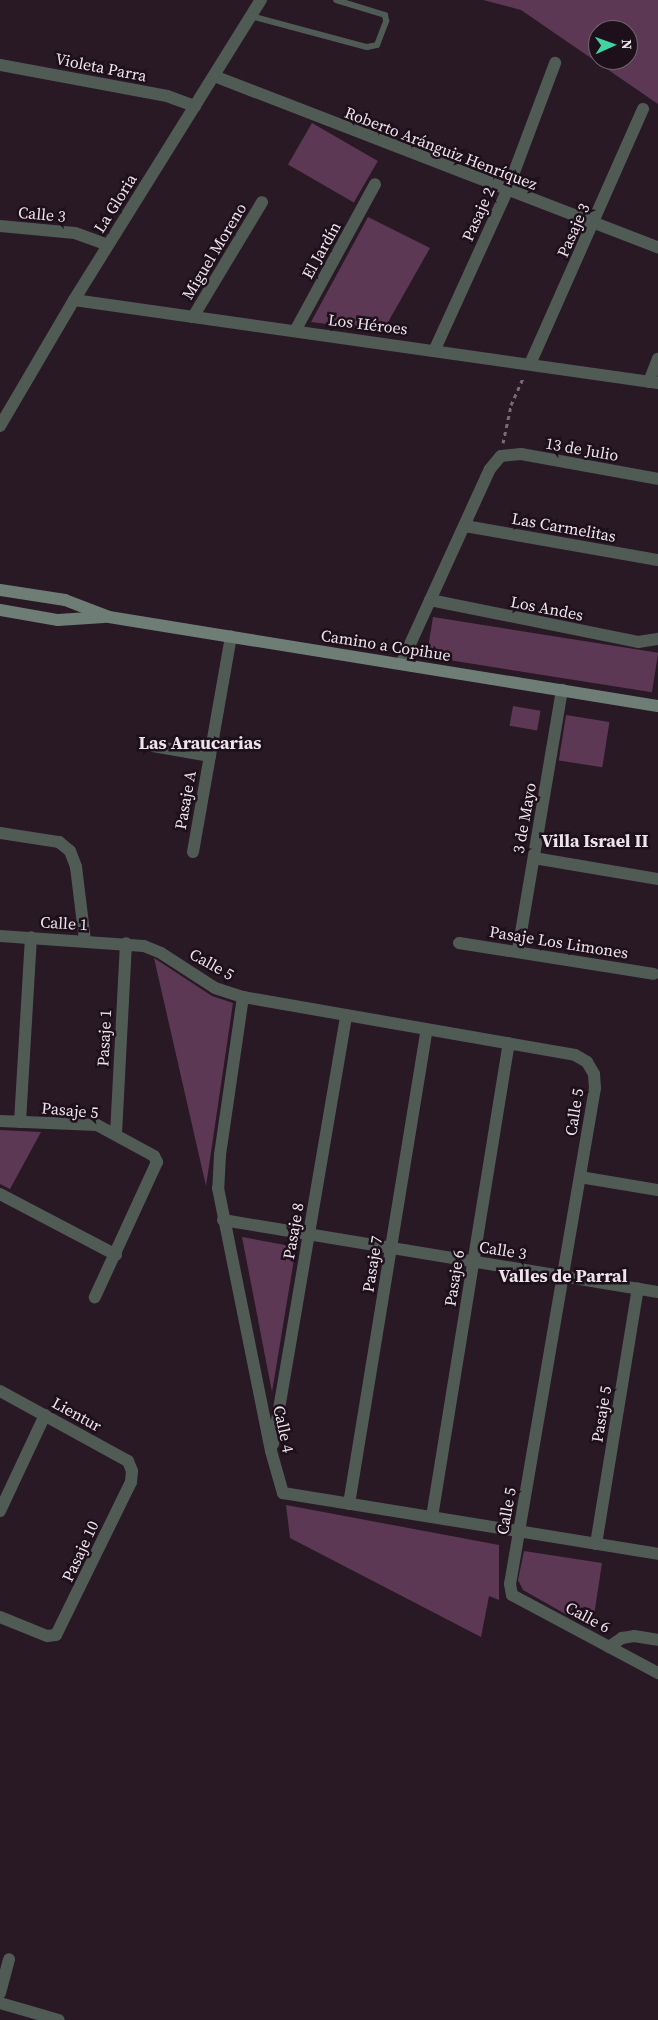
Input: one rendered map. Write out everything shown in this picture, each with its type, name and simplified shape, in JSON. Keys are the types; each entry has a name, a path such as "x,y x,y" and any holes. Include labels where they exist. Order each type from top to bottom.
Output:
{"street":[{"name":"La Gloria","path":"0,426 74,300 261,0"},
{"name":"Pasaje 2","path":"435,349 507,191 555,62"},
{"name":"Violeta Parra","path":"0,65 167,96 195,106"},
{"name":"Roberto Aránguiz Henríquez","path":"214,76 507,191 658,247"},
{"name":"Pasaje 3","path":"530,364 643,109"},
{"name":"El Jardín","path":"295,331 375,184"},
{"name":"Miguel Moreno","path":"193,317 262,202"},
{"name":"Calle 3","path":"0,226 75,233 108,245"},
{"name":"Los Héroes","path":"74,300 435,349 654,382"},
{"path":"654,382 658,359"},
{"name":"13 de Julio","path":"501,456 521,454 658,479"},
{"path":"401,664 490,469 501,456"},
{"name":"Las Carmelitas","path":"465,526 658,560"},
{"path":"0,590 65,600 109,617"},
{"name":"Los Andes","path":"430,600 638,642 658,639"},
{"path":"0,610 58,620 109,617"},
{"name":"Camino a Copihue","path":"109,617 658,706"},
{"name":"Pasaje A","path":"193,852 231,636"},
{"name":"3 de Mayo","path":"518,950 562,690"},
{"path":"153,746 210,756"},
{"path":"0,833 59,842 70,851 76,867 85,940"},
{"path":"534,858 658,879"},
{"name":"Calle 1","path":"0,936 126,943"},
{"path":"20,1122 31,937"},
{"name":"Pasaje Los Limones","path":"459,942 518,950 654,974"},
{"name":"Calle 5","path":"126,943 161,953 209,985 243,997 575,1055 591,1067 594,1088 510,1584"},
{"name":"Pasaje 1","path":"116,1134 126,943"},
{"name":"Calle 4","path":"243,997 218,1170 223,1220 272,1451 283,1493 658,1554"},
{"name":"Pasaje 8","path":"272,1451 346,1015"},
{"name":"Pasaje 7","path":"349,1504 427,1029"},
{"name":"Pasaje 6","path":"432,1518 509,1043"},
{"name":"Pasaje 5","path":"0,1121 97,1125 154,1156 157,1162 116,1255"},
{"path":"580,1177 658,1190"},
{"path":"0,1194 116,1255 95,1297"},
{"name":"Calle 3","path":"223,1220 658,1292"},
{"name":"Pasaje 5","path":"596,1544 638,1288"},
{"name":"Lientur","path":"0,1391 128,1461 132,1471"},
{"path":"1,1506 45,1415"},
{"name":"Pasaje 10","path":"0,1617 47,1636 56,1635 61,1629 131,1482 132,1471"},
{"name":"Calle 6","path":"510,1584 512,1594 658,1673"},
{"path":"609,1647 622,1638 634,1636 658,1640"},
{"path":"0,1993 9,1959"},
{"path":"0,2003 59,2020"}],"lane":[{"path":"251,16 367,48 377,45 386,21 385,16 336,0"}],"path":[{"path":"501,456 511,405 530,364"}],"shaded area":[{"path":"483,0 658,0 658,104 608,70 638,70 638,20 588,20 588,56 521,10"},
{"path":"312,123 378,161 354,203 288,165"},
{"path":"368,217 430,248 383,331 311,322"},
{"path":"433,617 658,653 652,692 427,657"},
{"path":"513,706 541,711 537,731 510,726"},
{"path":"566,715 609,722 602,767 559,760"},
{"path":"154,958 212,996 233,1003 206,1186"},
{"path":"0,1130 41,1132 10,1189 0,1184"},
{"path":"242,1237 296,1247 272,1392"},
{"path":"286,1505 499,1545 499,1600 489,1596 481,1637 290,1538"},
{"path":"524,1551 602,1563 592,1629 523,1590 518,1580"}],"district":[{"name":"Las Araucarias","path":"200,743"},
{"name":"Villa Israel II","path":"595,841"},
{"name":"Valles de Parral","path":"563,1276"}]}
